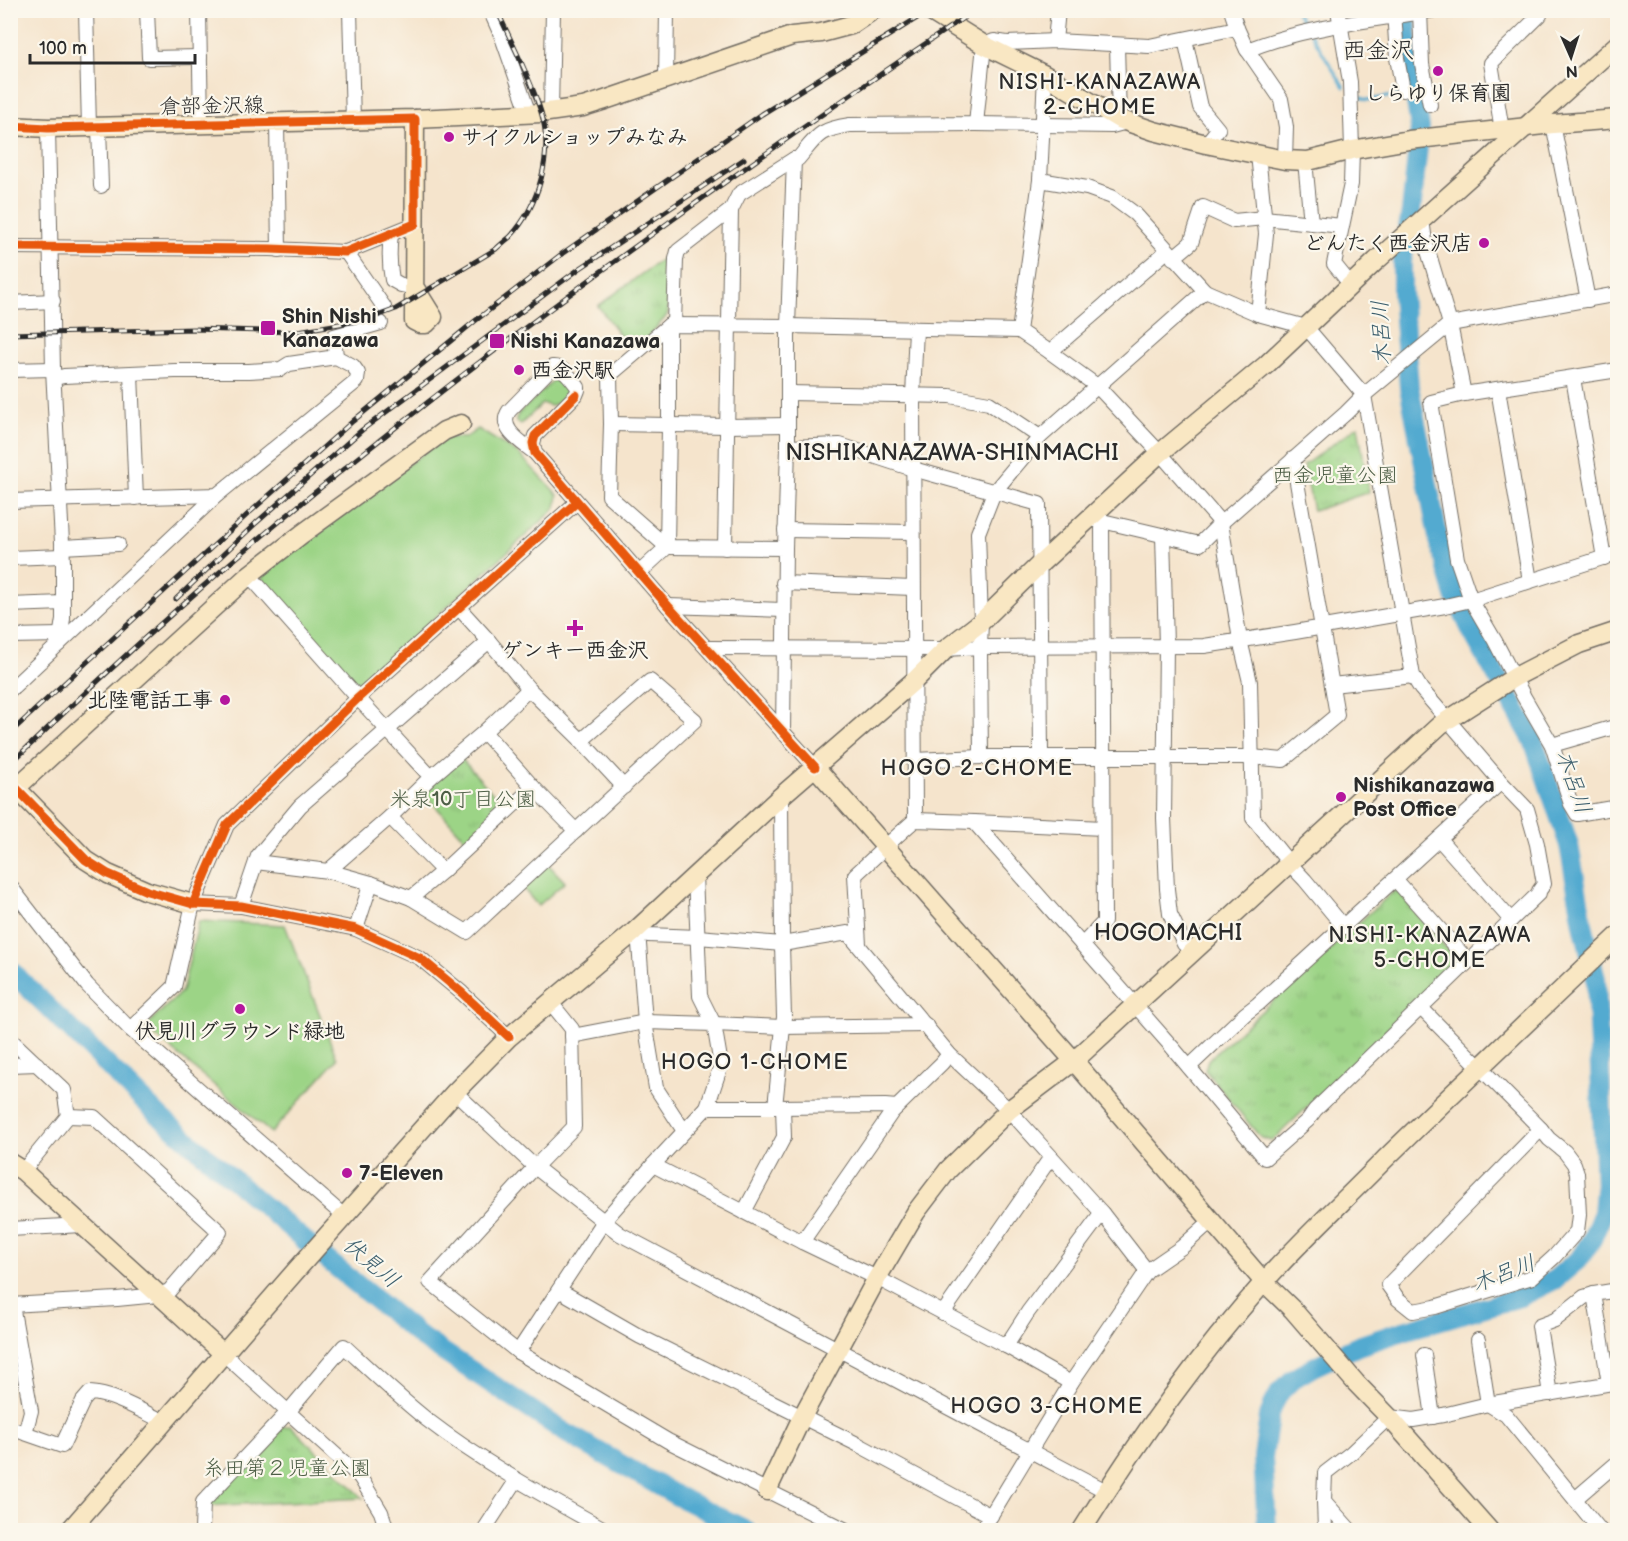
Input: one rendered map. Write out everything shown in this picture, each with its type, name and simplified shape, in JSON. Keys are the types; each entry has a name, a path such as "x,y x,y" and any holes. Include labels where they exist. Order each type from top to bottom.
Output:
{"street":[{"path":"86,10 94,127 101,186"},
{"path":"147,10 149,58 200,57"},
{"path":"199,10 201,124"},
{"path":"350,10 353,121"},
{"path":"490,10 529,114"},
{"path":"551,111 552,10"},
{"path":"666,79 667,10"},
{"name":"倉部金沢線","path":"10,126 48,128 415,119 529,114 583,107 792,36 821,33 851,25 873,10"},
{"path":"928,10 984,45 1045,75 1123,121 1206,144 1285,160 1305,161 1409,140 1617,119"},
{"path":"1055,41 1058,10"},
{"path":"1231,10 1236,28 1247,50 1281,99 1286,127 1285,160"},
{"path":"1502,130 1491,63 1540,15 1539,10"},
{"path":"1247,50 1271,40 1316,30 1339,17 1422,12 1422,64 1430,105"},
{"path":"1395,14 1397,58 1403,90"},
{"path":"1339,17 1350,82 1352,150 1351,184 1334,264 1351,285"},
{"path":"984,45 994,41 1007,43 1055,41 1149,46 1236,28"},
{"path":"1185,39 1200,107 1218,129 1206,144"},
{"path":"70,1530 454,1092 509,1037 633,932 781,796 915,680 946,649 981,622 1039,565 1096,520 1160,453 1266,364 1376,261 1617,44"},
{"path":"976,124 984,45"},
{"path":"1117,45 1123,121"},
{"path":"1019,331 1040,180 1045,75"},
{"path":"391,234 389,266 392,280 415,288 415,119"},
{"path":"725,548 731,210 739,194 794,159 798,159 819,133 831,128 850,125 976,124 1112,126 1123,121"},
{"path":"277,123 279,250"},
{"path":"1553,124 1588,300"},
{"path":"48,128 54,374 62,551 63,619 59,639"},
{"path":"1258,154 1266,234 1258,314"},
{"path":"783,733 783,584 794,159"},
{"path":"1305,161 1311,223"},
{"path":"974,822 1189,1067 1265,1158 1308,1120 1315,1110 1539,893 1544,884 1537,844 1527,809 1421,689 1413,675 1364,395 1306,327 1258,314 1205,291 1135,214 1112,196 1086,188 1040,180"},
{"path":"1050,352 1170,254 1191,243 1203,207 1234,221 1264,218 1342,226"},
{"path":"639,573 667,547 672,325 678,251 731,210"},
{"path":"1418,223 1450,324 1464,394"},
{"path":"10,247 346,252 415,224"},
{"path":"346,252 384,308"},
{"path":"981,757 981,622 978,533 994,492 1040,437 1205,291"},
{"path":"1096,520 1200,544 1364,395 1450,324 1617,294"},
{"path":"10,303 53,301"},
{"path":"336,357 334,336 381,323"},
{"path":"785,548 667,547 609,496 610,375 672,325 1019,331 1050,352 1096,386 1160,453 1221,523 1240,640 1250,682 1253,819 1344,927"},
{"path":"915,820 913,396 916,329"},
{"path":"10,370 64,376 175,371 249,371 281,369 289,364 336,357 353,366 358,373 357,381 217,495 59,639 10,690"},
{"path":"535,453 535,428 571,397 572,387 560,370 551,369 508,414 507,428 535,453 668,606 815,767 1074,1061 1264,1282 1319,1339 1489,1530"},
{"path":"1617,370 1464,394 1431,402 1457,560 1468,600 1495,641 1512,678 1552,745 1571,804 1577,814 1617,807"},
{"path":"131,374 136,498"},
{"path":"707,648 946,649 1204,646 1445,606 1530,581 1611,555 1573,378"},
{"path":"1498,389 1530,581"},
{"path":"788,393 950,396 989,403 1040,437"},
{"path":"460,424 444,431 249,575 16,788 86,860 100,870 147,891 193,904 241,906 357,929 420,958 509,1037"},
{"path":"611,424 788,425"},
{"path":"788,447 840,445 914,470 1039,504 1041,757"},
{"path":"915,760 981,757 1282,759 1337,715 1293,459"},
{"path":"10,501 217,495"},
{"path":"130,1029 174,987 193,904 227,825 358,698 577,502"},
{"path":"1082,945 1104,922 1103,646 1096,520"},
{"path":"785,530 913,532"},
{"path":"1162,535 1166,646 1164,818 1170,914 1184,944 1193,951"},
{"path":"10,558 118,544"},
{"path":"249,575 431,777"},
{"path":"783,584 913,588"},
{"path":"10,604 63,603"},
{"path":"668,606 783,610"},
{"path":"459,608 530,689 624,787"},
{"path":"767,1491 802,1418 877,1278 916,1212 948,1170 1009,1110 1074,1061 1440,724 1512,678 1580,644 1617,631"},
{"path":"10,636 59,639"},
{"path":"241,906 258,856 300,806 489,641"},
{"path":"1332,685 1413,675"},
{"path":"256,862 328,871 371,883 411,898 467,932 695,720 650,681 581,741 584,743"},
{"path":"328,871 390,818 431,777 530,689"},
{"path":"1552,745 1617,726"},
{"path":"484,732 576,831"},
{"path":"1189,1067 1501,782"},
{"path":"411,898 533,787"},
{"path":"744,1212 783,1137 779,1107 784,1017 781,796"},
{"path":"390,818 443,871"},
{"path":"859,945 855,875 915,820 1103,828"},
{"path":"1439,839 1511,920"},
{"path":"518,1352 604,1221 707,1107 721,1065 714,1023 700,996 695,876"},
{"path":"1396,880 1468,961"},
{"path":"357,929 371,883"},
{"path":"10,886 87,985 130,1029 342,1220"},
{"path":"633,932 782,944 848,933 949,1054 1009,1110 1102,1214 1147,1271"},
{"path":"633,932 639,944 645,1022 656,1088 684,1131"},
{"path":"1082,1530 1149,1426 1192,1369 1264,1282 1480,1067 1617,936"},
{"path":"551,1003 572,1029 574,1126 430,1282 518,1352 668,1441 846,1530"},
{"path":"1421,1008 1541,1129 1549,1139 1565,1152 1574,1164 1577,1173 1579,1215 1577,1231 1532,1277 1435,1307 1413,1311 1398,1299 1388,1285 1541,1129"},
{"path":"572,1036 645,1022 782,1027 926,1025"},
{"path":"10,1039 64,1090 68,1116"},
{"path":"802,1242 892,1112 949,1054"},
{"path":"10,1065 37,1064"},
{"path":"454,1092 535,1167 620,1234 1106,1491"},
{"path":"707,1107 897,1107"},
{"path":"25,1433 31,1411 11,1305 158,1295 169,1291 220,1232 94,1117 68,1116 17,1167 82,1224 158,1295 360,1477 381,1512 387,1530"},
{"path":"943,1313 1051,1157"},
{"path":"653,1165 877,1278 1071,1383"},
{"path":"1006,1346 1028,1312 1102,1214"},
{"path":"982,1530 1071,1383 1147,1271 1182,1247 1212,1220"},
{"path":"10,1229 82,1224"},
{"path":"559,1290 639,1336 859,1445 992,1516"},
{"path":"1550,1394 1539,1326 1555,1320 1584,1297 1617,1290"},
{"path":"1389,1417 1413,1420 1433,1417 1488,1404 1613,1383 1594,1294"},
{"path":"1478,1340 1488,1404 1506,1415 1575,1499 1596,1529"},
{"path":"202,1530 203,1502 288,1412 344,1346 425,1418 457,1442 516,1481 606,1530"},
{"path":"1424,1356 1433,1417"},
{"path":"10,1428 62,1446 82,1401 90,1393 133,1407 165,1422"},
{"path":"1325,1530 1325,1473 1351,1453 1389,1417"},
{"path":"1575,1499 1617,1462"},
{"path":"484,1530 516,1481"},
{"path":"1324,1501 1350,1530"}],"green space":[{"path":"669,254 668,313 633,353 598,306"},
{"path":"554,380 564,384 567,395 552,406 542,404 521,424 516,422 519,413"},
{"name":"西金児童公園","path":"1358,426 1369,492 1313,511 1304,465"},
{"path":"478,429 519,454 558,495 556,508 364,682 353,682 262,580 263,572 445,437 465,438"},
{"name":"米泉10丁目公園","path":"460,757 503,805 465,839 422,791"},
{"path":"547,863 565,882 538,906 521,886"},
{"path":"1396,889 1458,962 1272,1141 1261,1138 1205,1070 1208,1060"},
{"name":"伏見川グラウンド緑地","path":"199,921 285,925 337,1059 271,1133 145,1027 182,991"},
{"name":"糸田第２児童公園","path":"291,1426 363,1498 207,1506 281,1427"}],"waterway":[{"path":"1295,10 1307,29"},
{"name":"木呂川","path":"1267,1530 1263,1457 1269,1417 1280,1392 1293,1379 1358,1346 1520,1297 1554,1280 1580,1258 1592,1239 1603,1213 1605,1190 1596,979 1583,924 1569,845 1533,740 1472,632 1455,596 1438,537 1409,387 1402,261 1411,212 1420,128 1405,10"},
{"path":"1311,34 1344,87"},
{"path":"1354,94 1367,100 1415,93"},
{"name":"伏見川","path":"10,970 158,1115 422,1338 566,1433 677,1496 746,1530"}],"railway":[{"path":"10,334 194,329 292,332 369,319 396,309 496,249 510,237 529,210 541,178 546,144 545,128 537,99 497,10"},
{"path":"10,733 248,514 353,421 475,321 563,253 762,114 930,10"},
{"path":"10,764 188,600 305,500 397,426 586,282 779,144 975,10"},
{"path":"176,599 256,523 362,430 579,269 744,159"}],"cycle path":[{"path":"10,126 48,128 415,119 415,224 346,252 270,249 10,247"},
{"path":"576,395 535,436 533,443 535,453 668,606 815,767"},
{"path":"193,904 227,825 358,698 577,502"},
{"path":"16,788 86,860 108,874 147,891 193,904 241,906 356,929 420,958 509,1037"}],"place":[{"name":"しらゆり保育園","path":"1438,71"},
{"name":"サイクルショップみなみ","path":"449,137"},
{"name":"どんたく西金沢店","path":"1484,243"},
{"name":"Shin Nishi Kanazawa","path":"268,328"},
{"name":"Nishi Kanazawa","path":"497,341"},
{"name":"西金沢駅","path":"519,370"},
{"name":"ゲンキー西金沢","path":"575,628"},
{"name":"北陸電話工事","path":"225,700"},
{"name":"Nishikanazawa Post Office","path":"1341,797"},
{"name":"伏見川グラウンド緑地","path":"240,1009"},
{"name":"7-Eleven","path":"347,1173"}],"district":[{"name":"西金沢","path":"1378,50"},
{"name":"NISHI-KANAZAWA 2-CHOME","path":"1100,94"},
{"name":"NISHIKANAZAWA-SHINMACHI","path":"952,452"},
{"name":"HOGO 2-CHOME","path":"977,768"},
{"name":"HOGOMACHI","path":"1168,932"},
{"name":"NISHI-KANAZAWA 5-CHOME","path":"1430,948"},
{"name":"HOGO 1-CHOME","path":"755,1062"},
{"name":"HOGO 3-CHOME","path":"1047,1406"}]}
